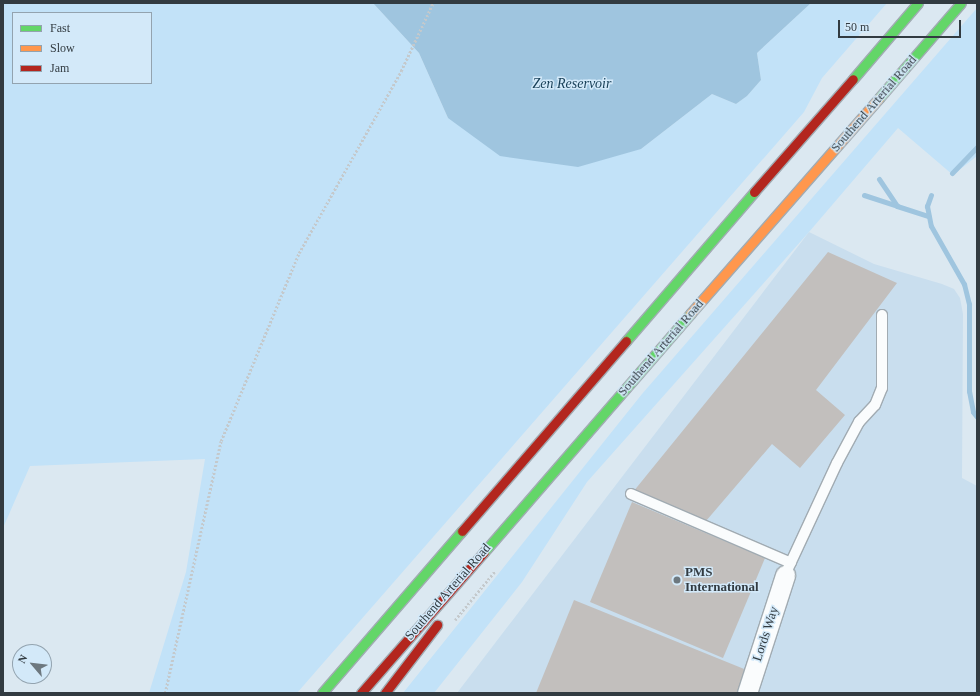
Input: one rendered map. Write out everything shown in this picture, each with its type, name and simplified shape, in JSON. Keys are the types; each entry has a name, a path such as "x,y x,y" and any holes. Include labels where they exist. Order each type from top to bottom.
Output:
{"highway":[{"path":"322,693 918,3"},
{"name":"Southend Arterial Road","path":"361,693 961,3"},
{"path":"458,597 564,458"},
{"path":"385,693 444,616"}],"street":[{"name":"Lords Way","path":"747,693 788,569"}],"lane":[{"path":"631,494 788,569 859,422 875,405 882,388 882,315"}],"path":[{"path":"165,693 220,441 299,254 401,71 433,3"}],"shaded area":[{"path":"3,3 373,3 419,53 448,118 641,149 712,94 736,104 747,96 761,80 757,53 811,3 887,3 822,78 804,112 297,693 149,693 186,572 205,459 30,466 3,528"},
{"path":"977,8 977,156 953,175 898,128 809,232 587,482 522,582 434,693 403,693 642,394"},
{"path":"809,232 874,264 954,289 960,298 963,314 962,478 977,486 977,693 457,693"}],"water":[{"name":"Zen Reservoir","path":"373,3 811,3 757,53 761,80 747,96 736,104 712,94 641,149 578,167 500,156 448,118 419,53"}],"building":[{"path":"828,252 897,283 816,390 845,415 800,468 772,444 706,521 633,492"},
{"name":"PMS International","path":"632,502 765,558 723,658 590,602"},
{"path":"574,600 754,673 746,693 536,693"}],"waterway":[{"path":"952,173 977,147"},
{"path":"879,179 897,206 928,216"},
{"path":"864,195 897,206"},
{"path":"931,195 927,206 931,226 964,284 969,304 969,391 973,412 977,417"}],"traffic: fast":[{"path":"853,79 918,3"},
{"path":"879,98 961,3"},
{"path":"626,341 754,192"},
{"path":"484,552 690,314"},
{"path":"322,693 462,531"}],"traffic: slow":[{"path":"690,314 879,98"}],"traffic: jam":[{"path":"754,192 853,79"},
{"path":"462,531 626,341"},
{"path":"361,693 484,552"},
{"path":"385,693 437,625"}],"place":[{"name":"PMS International","path":"677,580"}]}
